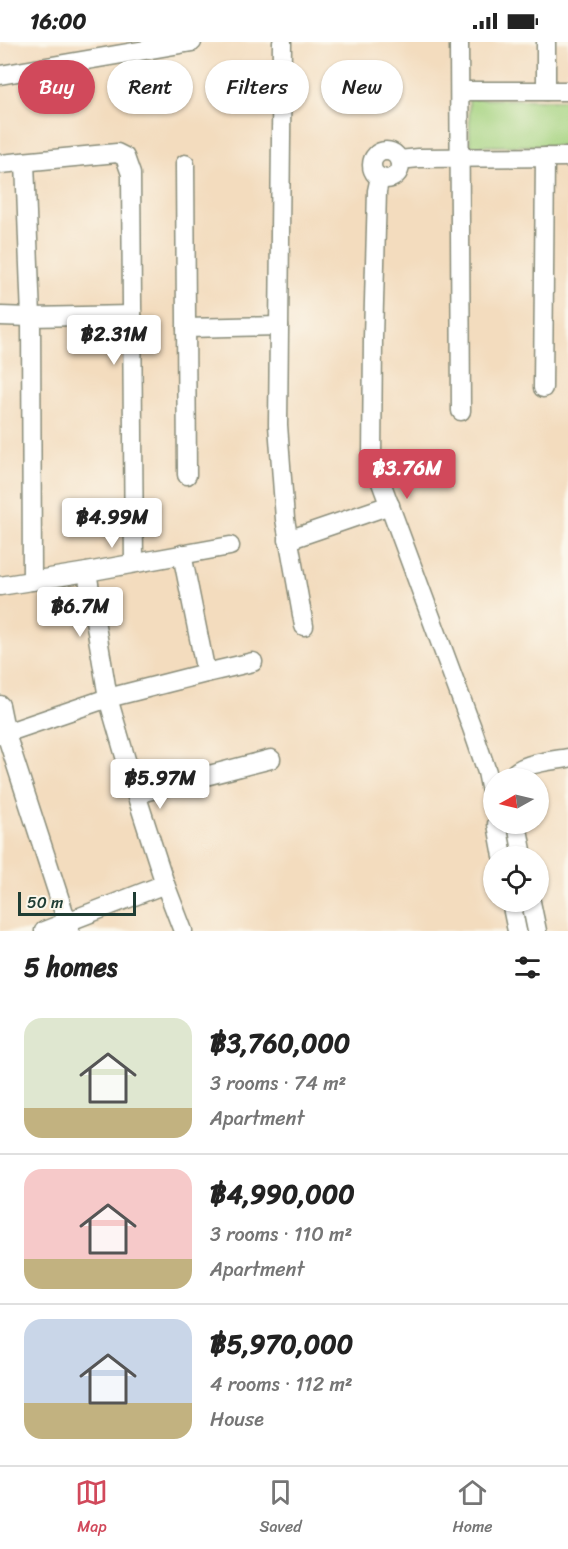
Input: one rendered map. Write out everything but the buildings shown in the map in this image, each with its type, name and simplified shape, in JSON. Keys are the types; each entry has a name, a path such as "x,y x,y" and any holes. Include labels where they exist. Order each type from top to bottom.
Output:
{"street":[{"path":"0,75 192,42"},
{"path":"282,42 278,425 285,519 304,626"},
{"path":"459,42 461,411"},
{"path":"546,42 546,91"},
{"path":"460,91 568,91"},
{"path":"0,164 117,153 125,157 131,174 134,563"},
{"path":"543,388 544,157"},
{"path":"486,768 372,458 377,191 380,177 389,178 397,174 399,160 568,157"},
{"path":"25,162 31,317 32,581"},
{"path":"185,164 187,475"},
{"path":"0,316 132,315"},
{"path":"186,328 279,326"},
{"path":"288,540 390,505"},
{"path":"0,586 230,546"},
{"path":"182,554 206,673"},
{"path":"87,572 108,698 136,794 183,931"},
{"path":"3,734 108,698 253,662"},
{"path":"0,705 3,734 69,927"},
{"path":"521,768 568,758"},
{"path":"136,794 271,759"},
{"path":"44,931 69,927 165,884"},
{"path":"514,912 517,931"},
{"path":"533,912 537,931"}],"green space":[{"path":"469,99 568,100 568,146 470,146"}]}
